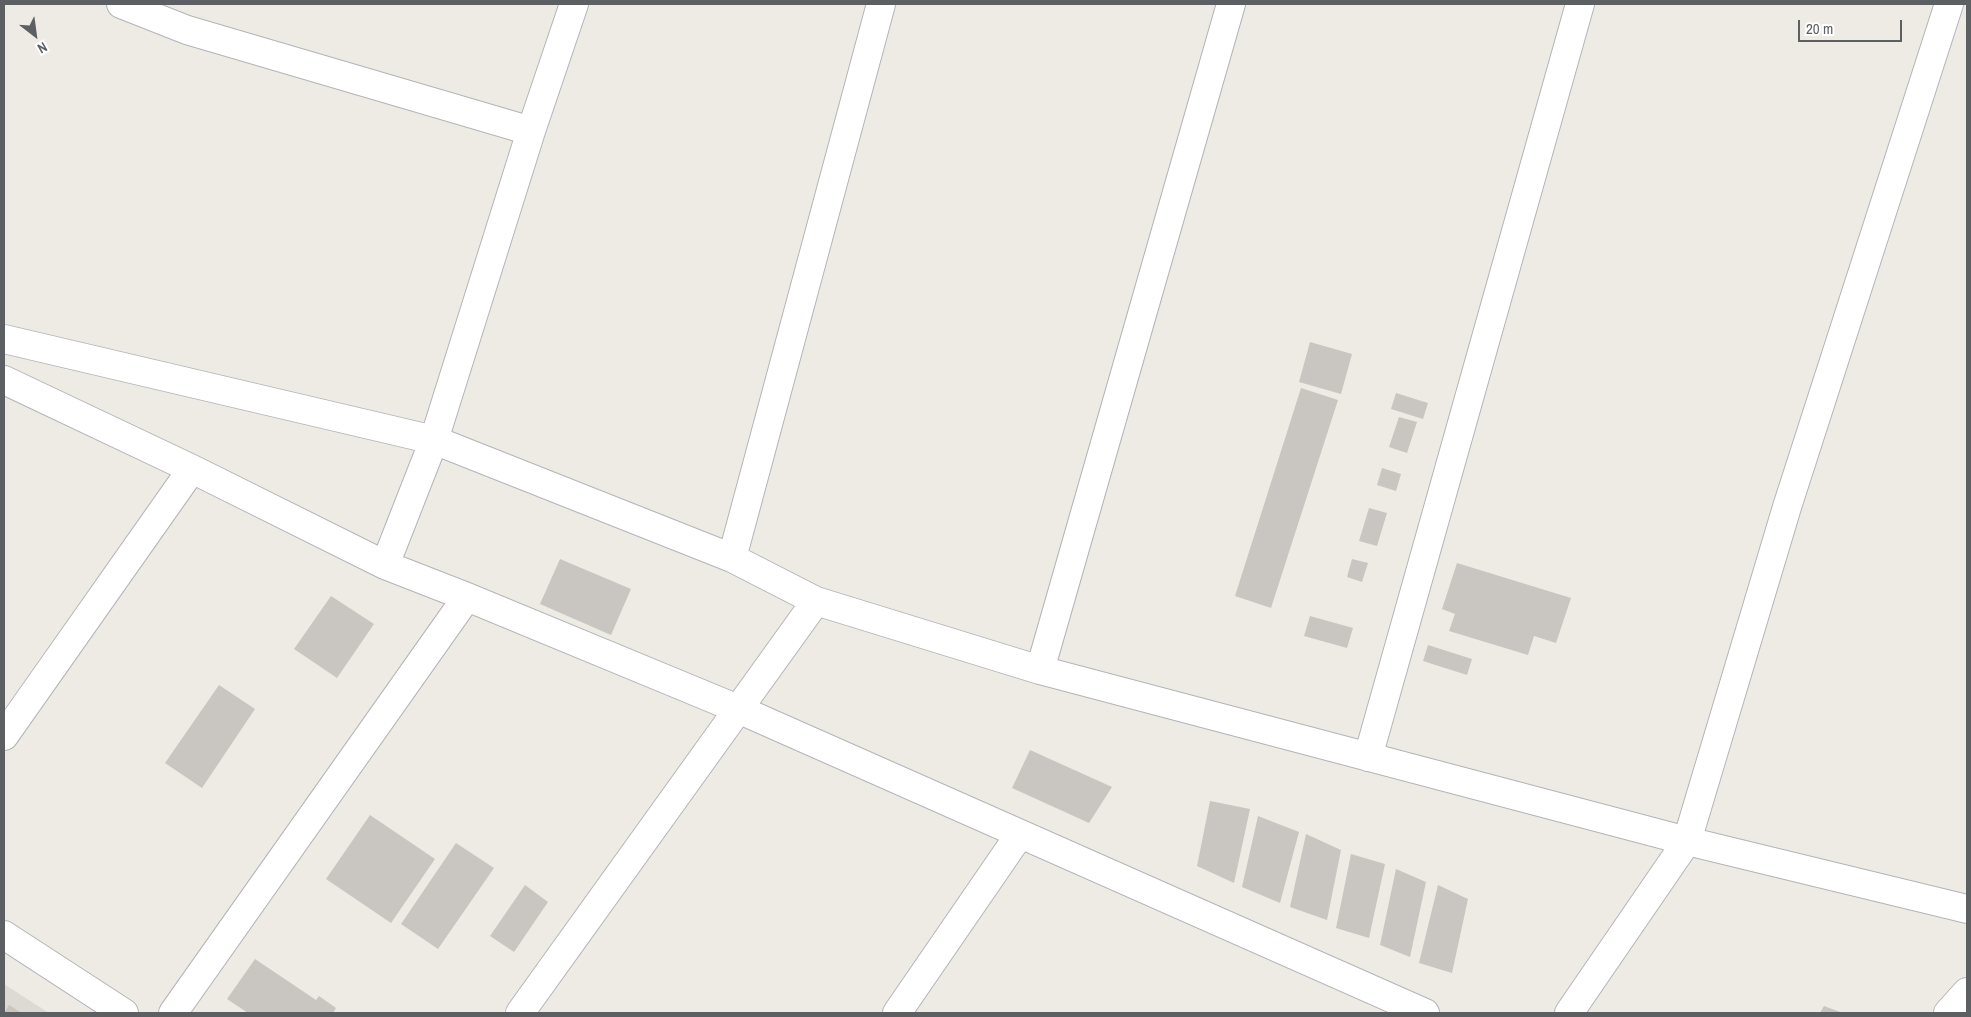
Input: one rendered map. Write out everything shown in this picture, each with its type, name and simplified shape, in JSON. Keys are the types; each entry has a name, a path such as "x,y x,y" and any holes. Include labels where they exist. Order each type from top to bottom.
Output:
{"street":[{"path":"121,4 186,30 531,131"},
{"path":"386,566 434,440 531,131 574,4"},
{"path":"732,558 881,4"},
{"path":"1040,670 1231,4"},
{"path":"1368,757 1580,4"},
{"path":"1569,1013 1688,841 1787,507 1949,4"},
{"path":"4,339 434,440 732,558 816,601 1040,670 1688,841 1967,909"},
{"path":"4,380 192,469 386,566 467,597 738,709 1425,1013"},
{"path":"4,736 192,469"},
{"path":"173,1013 467,597"},
{"path":"520,1013 816,601"},
{"path":"897,1013 1020,834"},
{"path":"4,935 124,1013"},
{"path":"1948,1013 1967,992"}],"shaded area":[{"path":"4,984 49,1013 4,1013"}],"building":[{"path":"1310,342 1352,354 1341,394 1299,382"},
{"path":"1301,388 1338,400 1271,608 1235,596"},
{"path":"1396,393 1428,403 1423,419 1391,409"},
{"path":"1399,417 1417,422 1407,453 1389,447"},
{"path":"1382,468 1401,474 1396,491 1377,485"},
{"path":"1369,508 1387,513 1377,546 1359,541"},
{"path":"560,559 631,589 611,635 540,604"},
{"path":"1352,559 1368,563 1362,582 1347,577"},
{"path":"1457,563 1571,598 1556,643 1534,636 1528,655 1449,631 1455,614 1442,609"},
{"path":"331,596 374,624 337,678 294,649"},
{"path":"1310,616 1353,628 1347,648 1304,636"},
{"path":"1428,645 1472,659 1467,675 1423,661"},
{"path":"219,685 255,709 202,788 165,763"},
{"path":"1030,750 1112,787 1089,823 1012,788"},
{"path":"1210,801 1250,809 1234,883 1197,866"},
{"path":"370,815 435,859 391,923 326,879"},
{"path":"1258,816 1299,832 1280,903 1242,887"},
{"path":"1306,834 1341,850 1327,920 1290,907"},
{"path":"456,843 494,868 438,949 401,924"},
{"path":"1351,854 1385,864 1369,938 1336,928"},
{"path":"1396,869 1426,882 1410,957 1380,945"},
{"path":"525,885 548,902 514,952 490,936"},
{"path":"1438,885 1468,899 1452,973 1419,963"},
{"path":"255,959 316,1000 319,996 336,1008 333,1013 248,1013 227,999"},
{"path":"9,1005 22,1013 4,1013"},
{"path":"1824,1006 1843,1013 1820,1013"}]}
